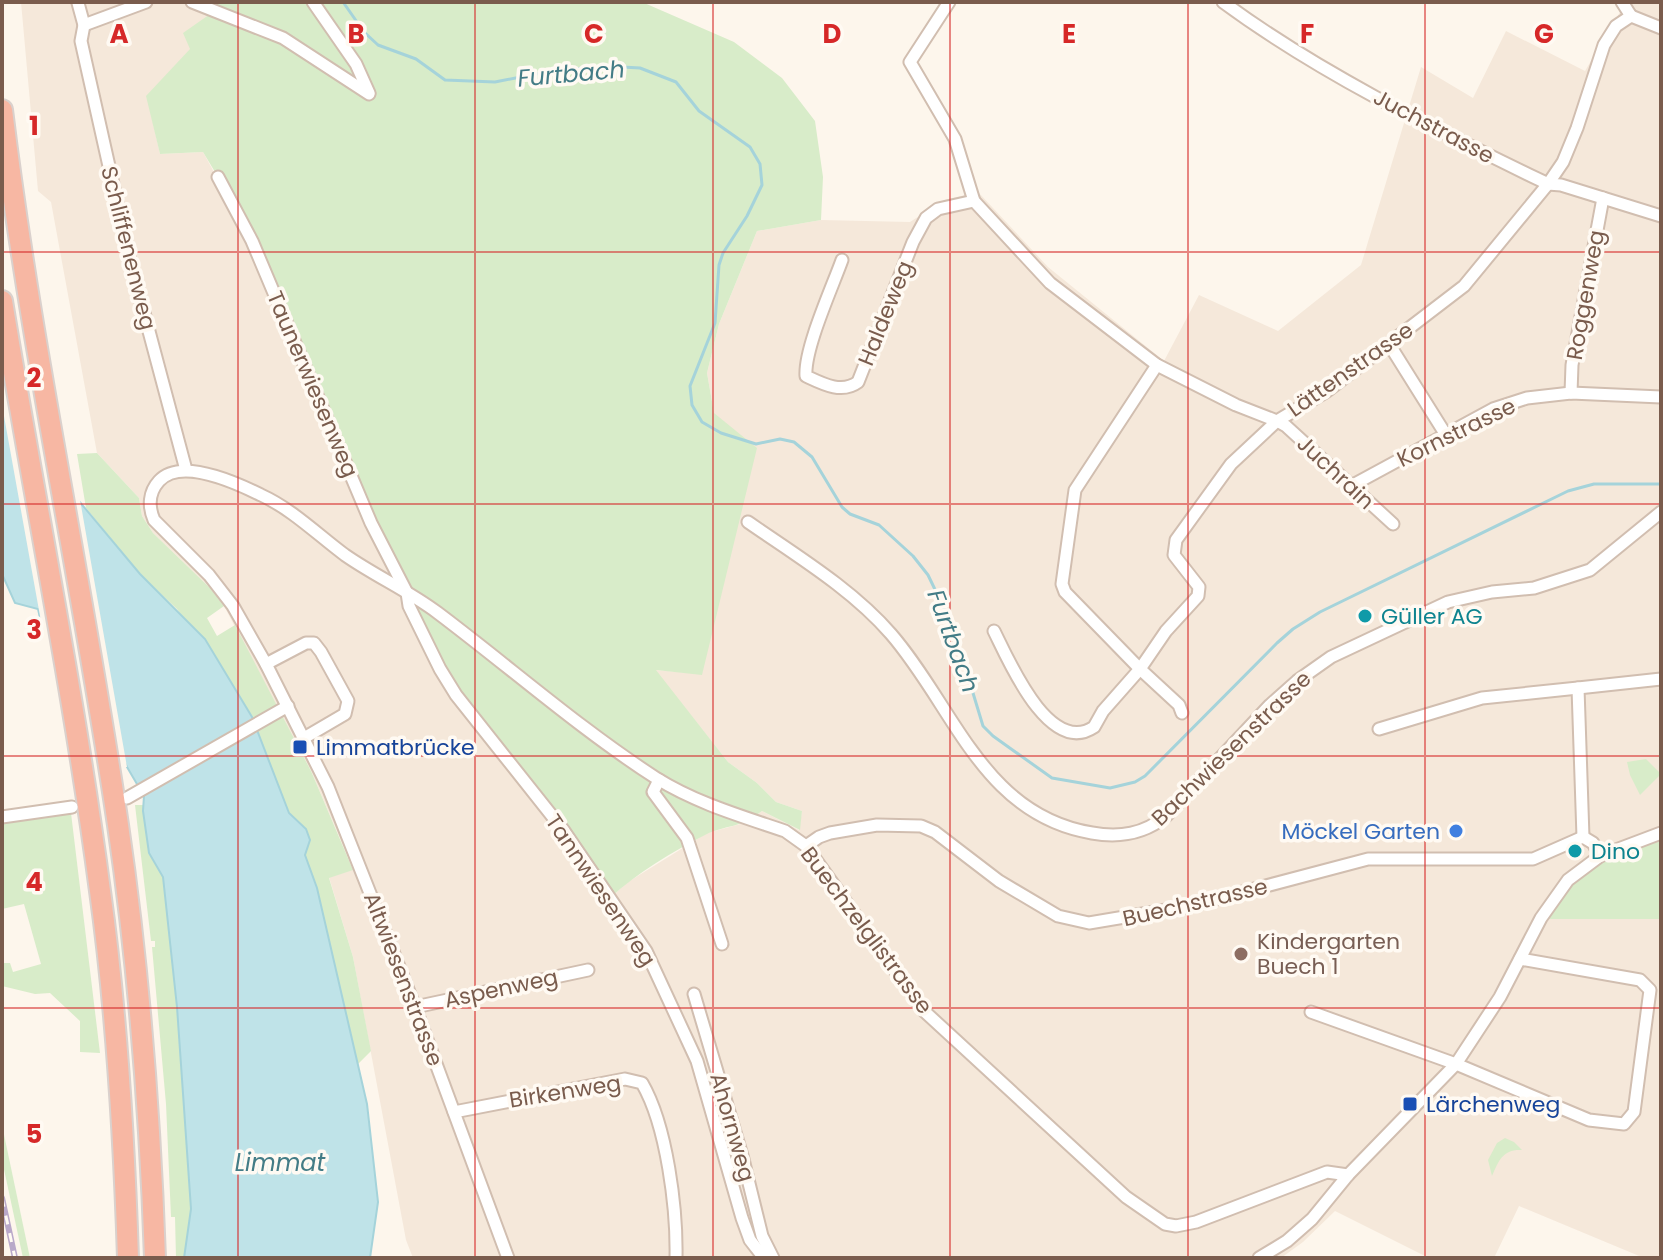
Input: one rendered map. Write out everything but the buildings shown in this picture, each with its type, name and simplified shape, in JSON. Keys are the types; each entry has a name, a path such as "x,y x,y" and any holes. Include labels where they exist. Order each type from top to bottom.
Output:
{"highway":[{"path":"2,110 19,237 106,746 138,984 155,1258"},
{"path":"2,301 94,846 112,987 122,1110 128,1258"}],"street":[{"path":"84,25 146,2"},
{"path":"192,2 283,38 369,94 356,64 313,2"},
{"name":"Lättenstrasse","path":"949,2 910,62 948,124 974,201 1050,283 1157,365 1236,405 1277,421 1327,391 1464,286 1548,184 1570,146 1604,45 1616,26 1631,16"},
{"name":"Juchstrasse","path":"1223,2 1270,37 1429,124 1548,184 1661,216"},
{"path":"1622,2 1631,16 1661,28"},
{"name":"Schliffenenweg","path":"78,3 84,25 81,41 130,260 186,470"},
{"name":"Taunerwiesenweg","path":"218,177 252,241 371,523 407,593"},
{"name":"Roggenweg","path":"1571,393 1572,365 1603,198"},
{"name":"Haldeweg","path":"842,260 806,370 806,376 841,389 858,382 913,242 926,218 938,209 974,201"},
{"path":"1389,344 1446,435"},
{"path":"1157,365 1075,490 1062,584 1065,592 1179,705 1182,713"},
{"name":"Kornstrasse","path":"1351,486 1504,406 1527,398 1571,393 1661,397"},
{"path":"994,631 1037,710 1064,729 1082,733 1094,727 1166,631 1198,596 1199,587 1174,555 1176,540 1231,464 1277,421"},
{"name":"Juchrain","path":"1277,421 1393,524"},
{"path":"128,798 288,706 218,585 154,520 150,503 155,487 170,473 186,470"},
{"name":"Buechzelglistrasse","path":"186,470 261,495 347,556 435,610 622,755 659,780 717,808 785,831 806,846 924,1011 1126,1197 1165,1224 1176,1226 1196,1222 1327,1172 1348,1175"},
{"name":"Bachwiesenstrasse","path":"748,522 856,599 891,634 941,708 1002,789 1042,819 1089,833 1120,836 1145,829 1166,816 1270,705 1331,657 1448,602 1492,592 1534,588 1590,570 1612,556 1661,512"},
{"name":"Tannwiesenweg","path":"407,593 413,616 456,695 564,831 646,951 697,1061 742,1218 750,1240 764,1258"},
{"path":"266,664 306,643 314,643 348,701 345,714 304,738"},
{"path":"1379,729 1482,698 1661,679"},
{"path":"1578,688 1583,837 1593,843 1600,856"},
{"name":"Altwiesenstrasse","path":"288,706 345,825 508,1258"},
{"path":"659,780 653,792 684,830 722,944"},
{"path":"2,817 72,807"},
{"name":"Buechstrasse","path":"806,846 830,833 877,825 921,826 935,832 999,881 1058,916 1089,923 1190,906 1368,859 1533,859 1583,837"},
{"path":"1259,1258 1287,1241 1312,1219 1348,1175 1456,1064 1500,997 1554,897 1581,868 1600,856 1661,833"},
{"path":"1311,1012 1456,1064 1589,1120 1624,1124 1634,1112 1650,990 1640,980 1520,959"},
{"name":"Aspenweg","path":"415,1007 588,970"},
{"name":"Ahornweg","path":"694,994 743,1159 762,1236 773,1258"},
{"name":"Birkenweg","path":"454,1112 625,1079 642,1083 650,1098 668,1171 676,1229 676,1258"}],"shaded area":[{"path":"21,2 193,2 214,12 191,49 147,96 160,154 203,152 610,898 628,882 707,833 748,822 762,811 799,830 802,811 776,802 757,783 728,762 655,670 702,674 714,413 707,373 719,324 757,231 821,220 910,222 944,200 978,192 1048,267 1164,361 1199,295 1278,331 1361,265 1421,67 1473,98 1506,31 1585,71 1620,12 1614,2 1661,2 1661,1258 1644,1258 1519,1206 1494,1258 1429,1258 1335,1211 1281,1258 413,1258 406,1240 353,957 329,877 353,869 311,771 224,606 209,587 153,533 142,516 139,498 97,453 51,202 38,191"}],"green space":[{"path":"193,2 642,2 734,42 782,78 815,121 823,177 821,220 757,231 719,324 707,373 714,413 757,448 702,675 656,670 728,762 757,783 776,802 802,811 800,830 762,811 747,821 713,832 680,848 610,898 440,669 218,177 203,152 160,154 146,96 190,49 183,33 213,12"},
{"path":"97,453 139,498 142,516 153,533 209,587 224,606 207,618 217,636 235,625 311,771 353,870 329,878 353,957 371,1051 358,1064 317,888 304,855 310,840 306,829 289,813 252,717 177,609 140,574 86,508 77,454"},
{"path":"1646,759 1661,774 1640,795 1627,762"},
{"path":"135,805 143,805 149,853 163,877 177,1007 191,1209 184,1258 176,1258 175,1217 171,1217 166,1104 152,947 155,947 155,941 151,941"},
{"path":"71,813 100,1053 80,1052 80,1021 50,993 35,994 2,986 2,963 10,963 13,972 41,964 24,904 2,909 2,824"},
{"path":"1661,841 1661,919 1549,919 1571,887 1595,867"},
{"path":"2,1125 30,1258 23,1258 2,1160"},
{"path":"1505,1138 1522,1150 1506,1154 1492,1176 1488,1160 1497,1143"}],"water":[{"name":"Limmat","path":"2,409 140,574 205,639 252,717 289,813 306,829 310,840 305,855 317,888 367,1104 378,1202 370,1258 184,1258 191,1209 177,1007 163,877 149,853 144,796 94,695 40,618 38,609 15,603 2,574"}],"pier":[{"path":"2,405 79,494 127,767 123,767 90,697 42,627"}],"waterway":[{"name":"Furtbach","path":"343,2 364,32 378,45 416,59 445,80 495,82 546,72 604,66 640,68 676,82 699,111 750,147 760,164 762,185 719,265 715,323 690,386 692,405 702,422 721,433 756,444 780,439 794,442 812,457 842,507 850,514 879,525 913,556 928,575 953,627 983,726 1052,778 1110,788 1135,782 1145,776 1277,643 1320,612 1568,491 1594,484 1661,484"}],"railway":[{"path":"2,1198 15,1258"}],"place":[{"name":"Güller AG","path":"1365,616"},
{"name":"Limmatbrücke","path":"300,747"},
{"name":"Möckel Garten","path":"1456,831"},
{"name":"Dino","path":"1575,851"},
{"name":"Kindergarten Buech 1","path":"1241,954"},
{"name":"Lärchenweg","path":"1410,1104"}]}
